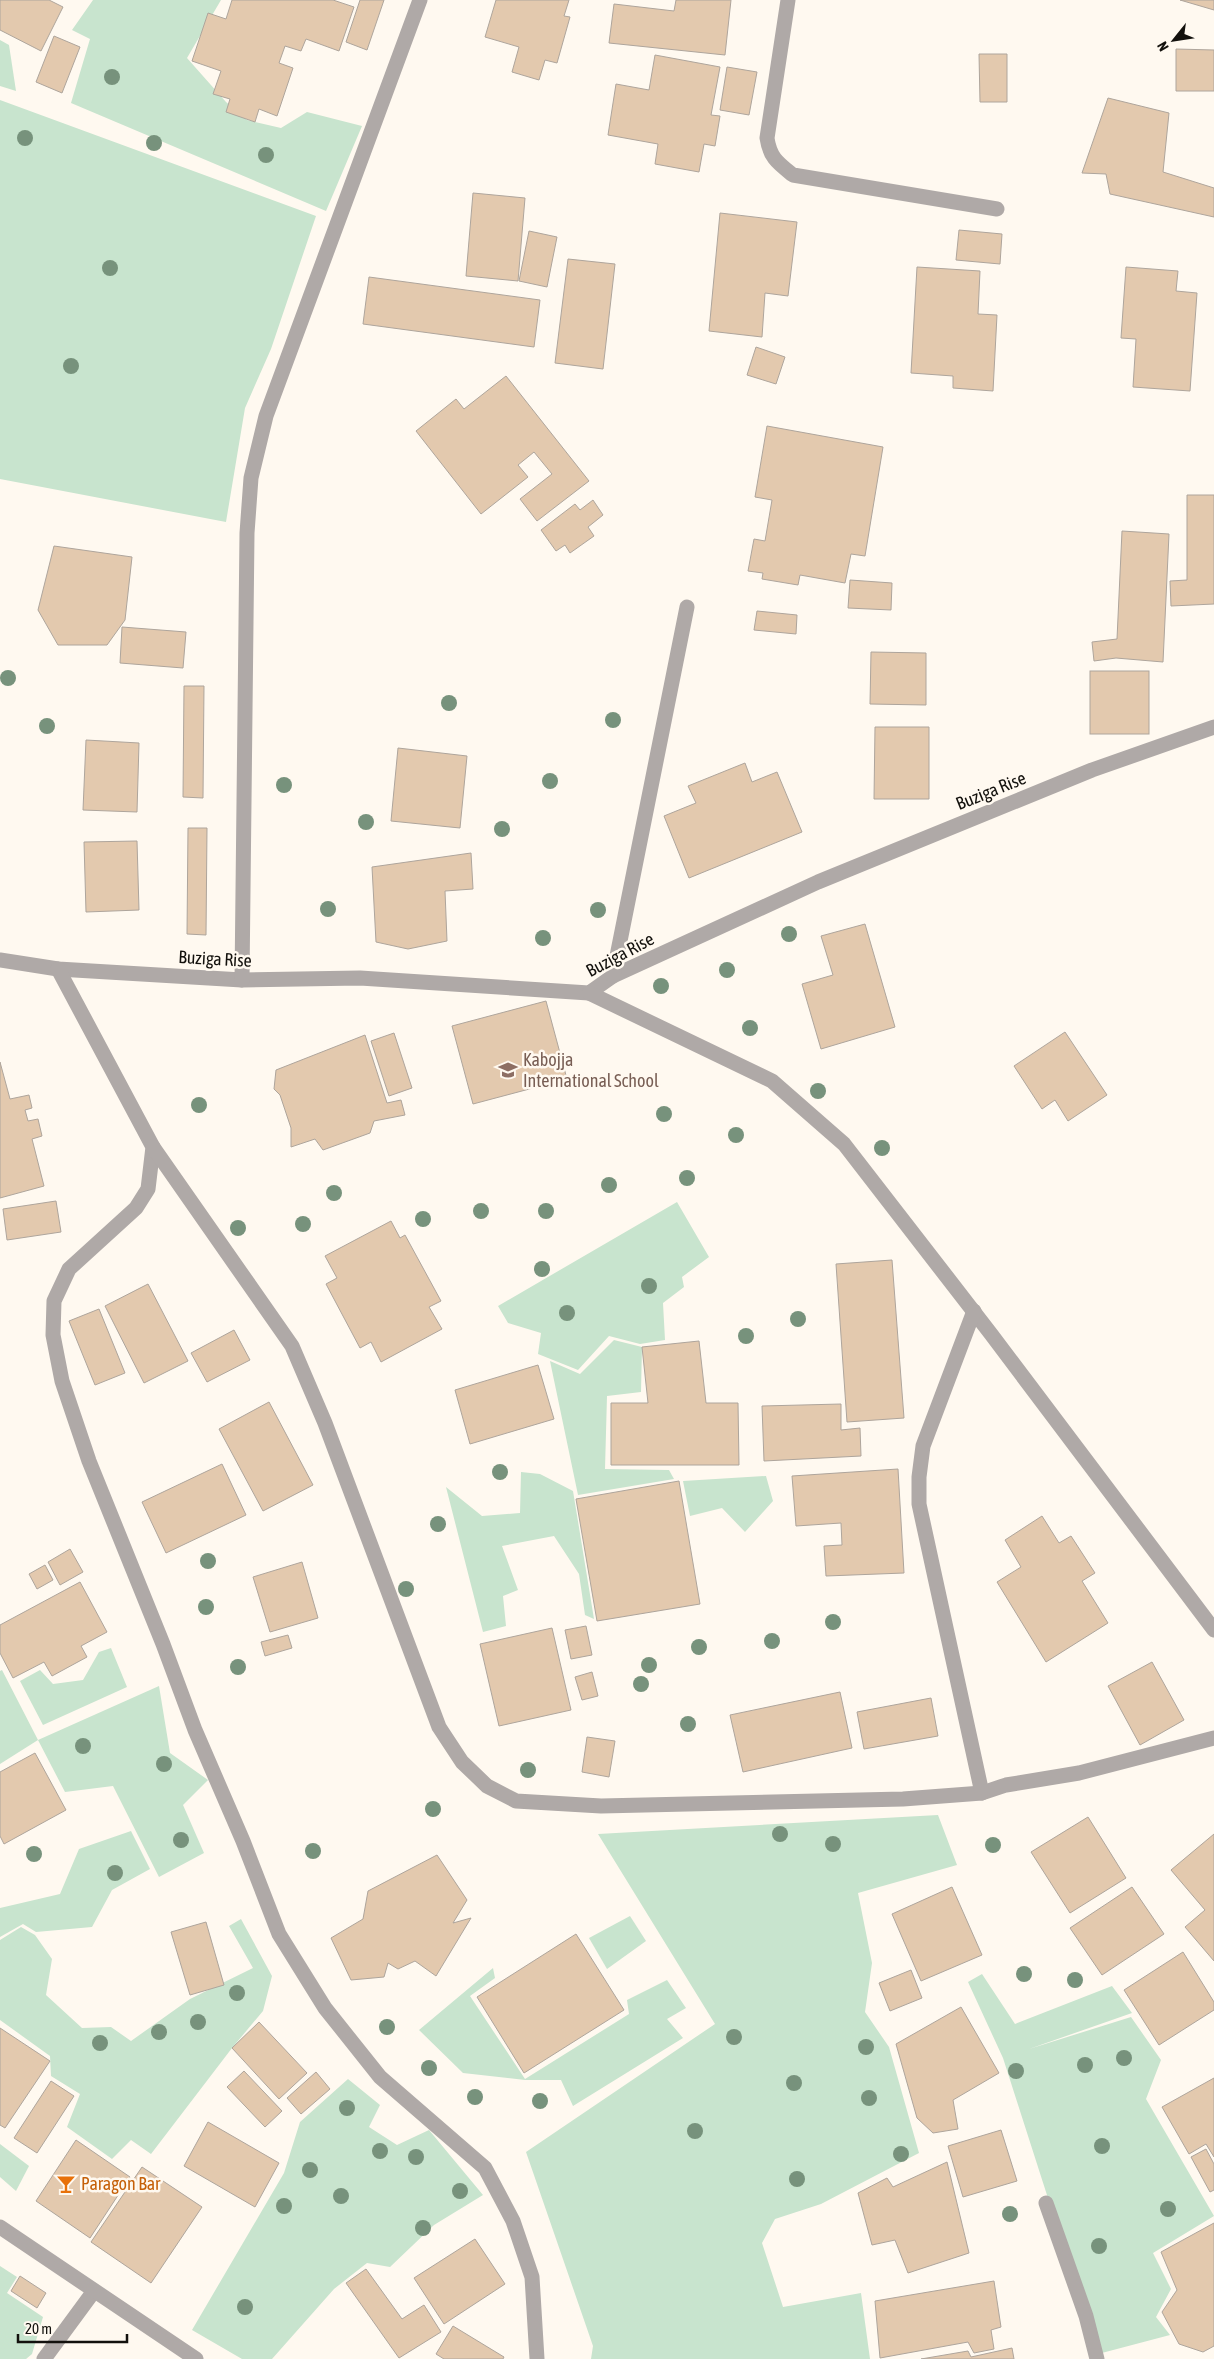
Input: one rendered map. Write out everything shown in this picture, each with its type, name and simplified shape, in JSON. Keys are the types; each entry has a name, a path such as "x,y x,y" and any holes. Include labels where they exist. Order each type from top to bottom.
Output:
{"street":[{"path":"242,980 247,533 251,478 266,416 420,0"},
{"path":"788,0 767,138 769,151 776,161 792,175 997,209"},
{"path":"613,976 687,607"},
{"name":"Buziga Rise","path":"0,960 58,969 242,980 360,978 590,993 613,976 827,878 1092,770 1214,727"},
{"path":"58,969 153,1147 292,1346 326,1423 439,1727 462,1762 487,1786 516,1801 601,1806 903,1799 982,1793 1006,1785 1079,1773 1214,1738"},
{"path":"590,993 772,1081 844,1144 974,1311 1214,1630"},
{"path":"153,1147 148,1189 136,1208 69,1269 54,1301 53,1335 62,1381 89,1461 163,1644 195,1730 243,1841 279,1934 325,2008 380,2077 485,2168 512,2221 532,2277 537,2359"},
{"path":"974,1311 923,1446 919,1477 919,1504 982,1793"},
{"path":"1046,2204 1086,2316 1097,2359"},
{"path":"0,2227 196,2359"},
{"path":"44,2359 94,2291"}],"green space":[{"path":"93,0 221,0 187,58 226,102 247,120 281,128 307,112 362,126 326,211 71,103 90,39 72,30"},
{"path":"0,40 9,45 16,91 0,86"},
{"path":"0,100 316,216 271,349 245,408 226,522 0,479"},
{"path":"677,1202 709,1257 682,1277 684,1287 663,1303 665,1340 640,1344 609,1336 578,1370 538,1354 541,1333 508,1323 498,1306"},
{"path":"614,1340 642,1347 641,1392 607,1396 605,1469 669,1470 674,1479 578,1495 550,1361 580,1374"},
{"path":"521,1472 540,1474 573,1491 594,1619 585,1615 579,1574 554,1536 502,1546 518,1590 503,1596 506,1626 483,1632 446,1487 482,1516 520,1513"},
{"path":"766,1476 773,1501 745,1532 722,1508 690,1516 683,1481"},
{"path":"111,1648 127,1687 43,1725 20,1681 40,1670 53,1684 83,1680 99,1652"},
{"path":"2,1670 38,1740 0,1764 0,1671"},
{"path":"159,1686 170,1753 208,1780 183,1805 204,1853 159,1877 113,1786 65,1792 38,1740"},
{"path":"938,1815 957,1865 858,1893 872,1963 865,2012 889,2047 919,2153 821,2204 775,2219 762,2243 783,2307 861,2293 870,2359 591,2359 593,2346 526,2152 715,2024 598,1834"},
{"path":"131,1831 150,1869 112,1890 92,1927 36,1932 23,1924 0,1937 0,1908 60,1894 79,1849"},
{"path":"630,1916 646,1941 607,1969 589,1938"},
{"path":"241,1919 272,1976 263,2011 232,2048 151,2154 131,2140 112,2159 67,2127 80,2094 51,2076 50,2056 0,2020 0,1940 21,1927 35,1935 52,1959 46,1995 82,2028 111,2027 131,2041 190,1999 253,1968 229,1926"},
{"path":"493,1968 495,1978 470,1996 525,2079 629,2014 627,2000 667,1980 686,2008 667,2019 683,2038 573,2106 561,2080 525,2080 463,2073 419,2030"},
{"path":"982,1974 1015,2024 1112,1986 1132,2013 1029,2049 1131,2017 1161,2060 1146,2099 1214,2216 1153,2253 1171,2289 1156,2317 1170,2335 1098,2354 1003,2058 968,1982"},
{"path":"348,2079 380,2105 369,2127 397,2145 429,2130 483,2195 434,2225 390,2267 367,2263 334,2289 272,2359 242,2359 192,2330 284,2173 300,2122"},
{"path":"0,2144 29,2166 16,2191 0,2177"},
{"path":"0,2266 17,2277 7,2293 43,2317 32,2354 26,2359 0,2359"}],"building":[{"path":"0,0 49,0 63,7 41,51 0,30"},
{"path":"232,0 333,0 354,7 339,51 306,39 301,51 285,46 279,63 293,68 277,116 259,109 255,122 226,112 230,99 213,94 221,71 192,61 208,13 226,19"},
{"path":"360,0 384,0 367,50 346,42"},
{"path":"496,0 569,0 564,16 570,17 557,63 545,60 539,80 512,72 519,47 485,37"},
{"path":"676,0 731,0 725,55 609,43 614,4 674,11"},
{"path":"1180,0 1214,0 1214,10"},
{"path":"54,36 80,47 62,93 36,82"},
{"path":"1176,49 1214,50 1214,91 1176,91"},
{"path":"979,54 1007,54 1007,102 980,102"},
{"path":"655,55 720,67 711,115 720,116 715,146 704,144 699,172 655,164 658,144 608,135 616,84 649,90"},
{"path":"727,67 757,72 749,115 720,110"},
{"path":"1108,98 1169,113 1163,172 1214,188 1214,217 1110,194 1106,174 1082,173"},
{"path":"473,193 525,198 518,281 466,276"},
{"path":"720,213 797,222 788,296 765,293 762,337 709,331"},
{"path":"959,230 1002,234 1000,264 956,260"},
{"path":"529,231 557,237 547,287 519,281"},
{"path":"568,259 615,264 603,369 555,363"},
{"path":"917,267 980,271 978,314 997,315 993,391 953,388 953,376 911,373"},
{"path":"1126,267 1178,271 1176,291 1197,293 1190,391 1133,387 1136,339 1121,338"},
{"path":"369,277 540,300 534,347 363,324"},
{"path":"756,347 785,357 776,384 747,375"},
{"path":"506,376 589,481 537,521 520,499 552,474 534,452 518,465 528,477 481,514 416,431 456,399 464,409"},
{"path":"767,426 883,447 865,556 851,554 845,583 800,575 798,585 762,579 763,573 748,571 754,539 765,541 772,500 755,497"},
{"path":"1187,495 1214,495 1214,604 1171,606 1170,581 1187,580"},
{"path":"593,500 603,515 588,527 594,536 570,553 565,545 556,551 541,530 575,504 580,510"},
{"path":"1122,531 1169,534 1163,662 1116,658 1094,661 1092,642 1117,639"},
{"path":"54,546 132,557 125,620 107,645 58,645 38,610"},
{"path":"850,580 892,583 891,610 848,608"},
{"path":"757,611 797,615 796,634 754,630"},
{"path":"122,627 186,632 183,668 120,663"},
{"path":"871,652 926,653 926,705 870,704"},
{"path":"1090,671 1149,671 1149,734 1090,734"},
{"path":"184,686 204,686 203,798 183,797"},
{"path":"875,727 929,727 929,799 874,799"},
{"path":"86,740 139,743 137,812 83,810"},
{"path":"398,748 467,756 460,828 391,821"},
{"path":"745,763 752,782 777,772 802,832 689,878 664,816 696,803 688,786"},
{"path":"188,828 207,828 206,935 187,934"},
{"path":"137,841 139,910 86,912 84,842"},
{"path":"471,853 473,889 445,891 447,941 408,949 376,942 372,867"},
{"path":"865,924 895,1027 821,1049 802,984 833,975 821,936"},
{"path":"546,1001 567,1079 473,1104 452,1026"},
{"path":"1065,1032 1107,1095 1068,1121 1055,1100 1042,1109 1014,1066"},
{"path":"394,1033 412,1088 389,1096 371,1041"},
{"path":"365,1035 387,1103 401,1100 405,1115 374,1121 370,1133 323,1150 315,1139 291,1147 291,1128 280,1095 274,1089 276,1070"},
{"path":"0,1062 10,1099 29,1095 32,1108 25,1110 28,1121 38,1119 42,1136 32,1139 44,1186 0,1198"},
{"path":"56,1201 61,1232 7,1240 3,1209"},
{"path":"391,1221 400,1238 405,1235 441,1301 429,1307 442,1329 381,1362 371,1342 360,1348 326,1284 337,1278 325,1256"},
{"path":"892,1260 904,1418 847,1422 836,1264"},
{"path":"148,1284 188,1361 144,1383 105,1306"},
{"path":"99,1309 125,1373 95,1385 69,1321"},
{"path":"234,1330 250,1360 207,1382 191,1353"},
{"path":"699,1341 706,1403 738,1403 739,1465 611,1465 611,1403 648,1403 642,1347"},
{"path":"538,1365 554,1419 470,1444 455,1390"},
{"path":"269,1402 313,1485 263,1511 219,1429"},
{"path":"841,1404 841,1430 860,1428 861,1456 764,1461 762,1406"},
{"path":"222,1464 246,1515 166,1553 142,1502"},
{"path":"898,1469 904,1573 826,1576 824,1546 842,1545 841,1523 796,1526 792,1476"},
{"path":"679,1481 700,1604 597,1621 576,1499"},
{"path":"1042,1516 1059,1543 1071,1536 1095,1573 1082,1581 1108,1623 1046,1662 997,1582 1021,1567 1005,1540"},
{"path":"70,1549 83,1572 60,1585 48,1562"},
{"path":"302,1562 318,1618 270,1632 253,1577"},
{"path":"45,1565 53,1580 37,1589 29,1574"},
{"path":"80,1582 107,1632 81,1646 87,1657 52,1676 44,1662 13,1678 0,1653 0,1625"},
{"path":"586,1626 592,1655 571,1659 565,1630"},
{"path":"552,1628 571,1710 499,1726 480,1644"},
{"path":"288,1635 292,1648 265,1656 261,1642"},
{"path":"1152,1662 1184,1720 1140,1745 1108,1686"},
{"path":"592,1672 598,1696 582,1700 575,1677"},
{"path":"840,1692 852,1748 743,1772 730,1715"},
{"path":"931,1698 938,1736 864,1749 857,1712"},
{"path":"587,1737 615,1741 609,1777 582,1772"},
{"path":"35,1753 66,1810 4,1844 0,1836 0,1772"},
{"path":"1088,1817 1126,1878 1070,1913 1031,1852"},
{"path":"1214,1834 1214,1961 1185,1927 1205,1910 1171,1870"},
{"path":"437,1855 467,1900 453,1923 471,1918 436,1976 415,1961 398,1969 388,1963 384,1977 351,1980 331,1938 363,1919 368,1891"},
{"path":"952,1887 982,1955 921,1981 892,1914"},
{"path":"1132,1887 1164,1934 1102,1975 1070,1928"},
{"path":"206,1922 224,1985 190,1995 171,1932"},
{"path":"576,1934 624,2010 524,2073 477,1997"},
{"path":"1183,1952 1214,2002 1214,2010 1159,2045 1124,1990"},
{"path":"911,1970 922,1998 890,2011 879,1983"},
{"path":"961,2007 999,2073 953,2100 958,2129 933,2133 917,2118 896,2044"},
{"path":"259,2022 307,2073 279,2099 232,2048"},
{"path":"0,2028 50,2061 5,2128 0,2125"},
{"path":"244,2071 282,2111 265,2127 227,2087"},
{"path":"316,2072 330,2089 301,2114 287,2098"},
{"path":"1214,2078 1214,2157 1206,2144 1189,2154 1162,2107"},
{"path":"51,2081 74,2096 37,2153 14,2138"},
{"path":"208,2122 279,2163 255,2207 184,2166"},
{"path":"1001,2130 1017,2181 963,2197 948,2146"},
{"path":"76,2140 130,2177 90,2238 36,2201"},
{"path":"1206,2149 1214,2164 1214,2190 1210,2192 1191,2157"},
{"path":"947,2162 969,2253 908,2273 895,2240 872,2245 858,2193 887,2178 893,2187"},
{"path":"142,2167 202,2207 151,2283 91,2242"},
{"path":"1214,2223 1214,2346 1203,2352 1179,2344 1162,2312 1177,2290 1161,2252"},
{"path":"475,2239 505,2284 444,2324 414,2278"},
{"path":"366,2269 402,2319 424,2305 441,2332 399,2358 346,2283"},
{"path":"20,2276 46,2293 37,2308 11,2291"},
{"path":"994,2281 1001,2327 991,2330 994,2349 974,2353 968,2342 880,2358 875,2301"},
{"path":"453,2326 504,2357 503,2359 444,2359 436,2354"},
{"path":"1012,2348 1014,2359 921,2359 968,2351 971,2357"}],"place":[{"name":"Kabojja International School","path":"508,1070"},
{"name":"Paragon Bar","path":"66,2184"}]}
